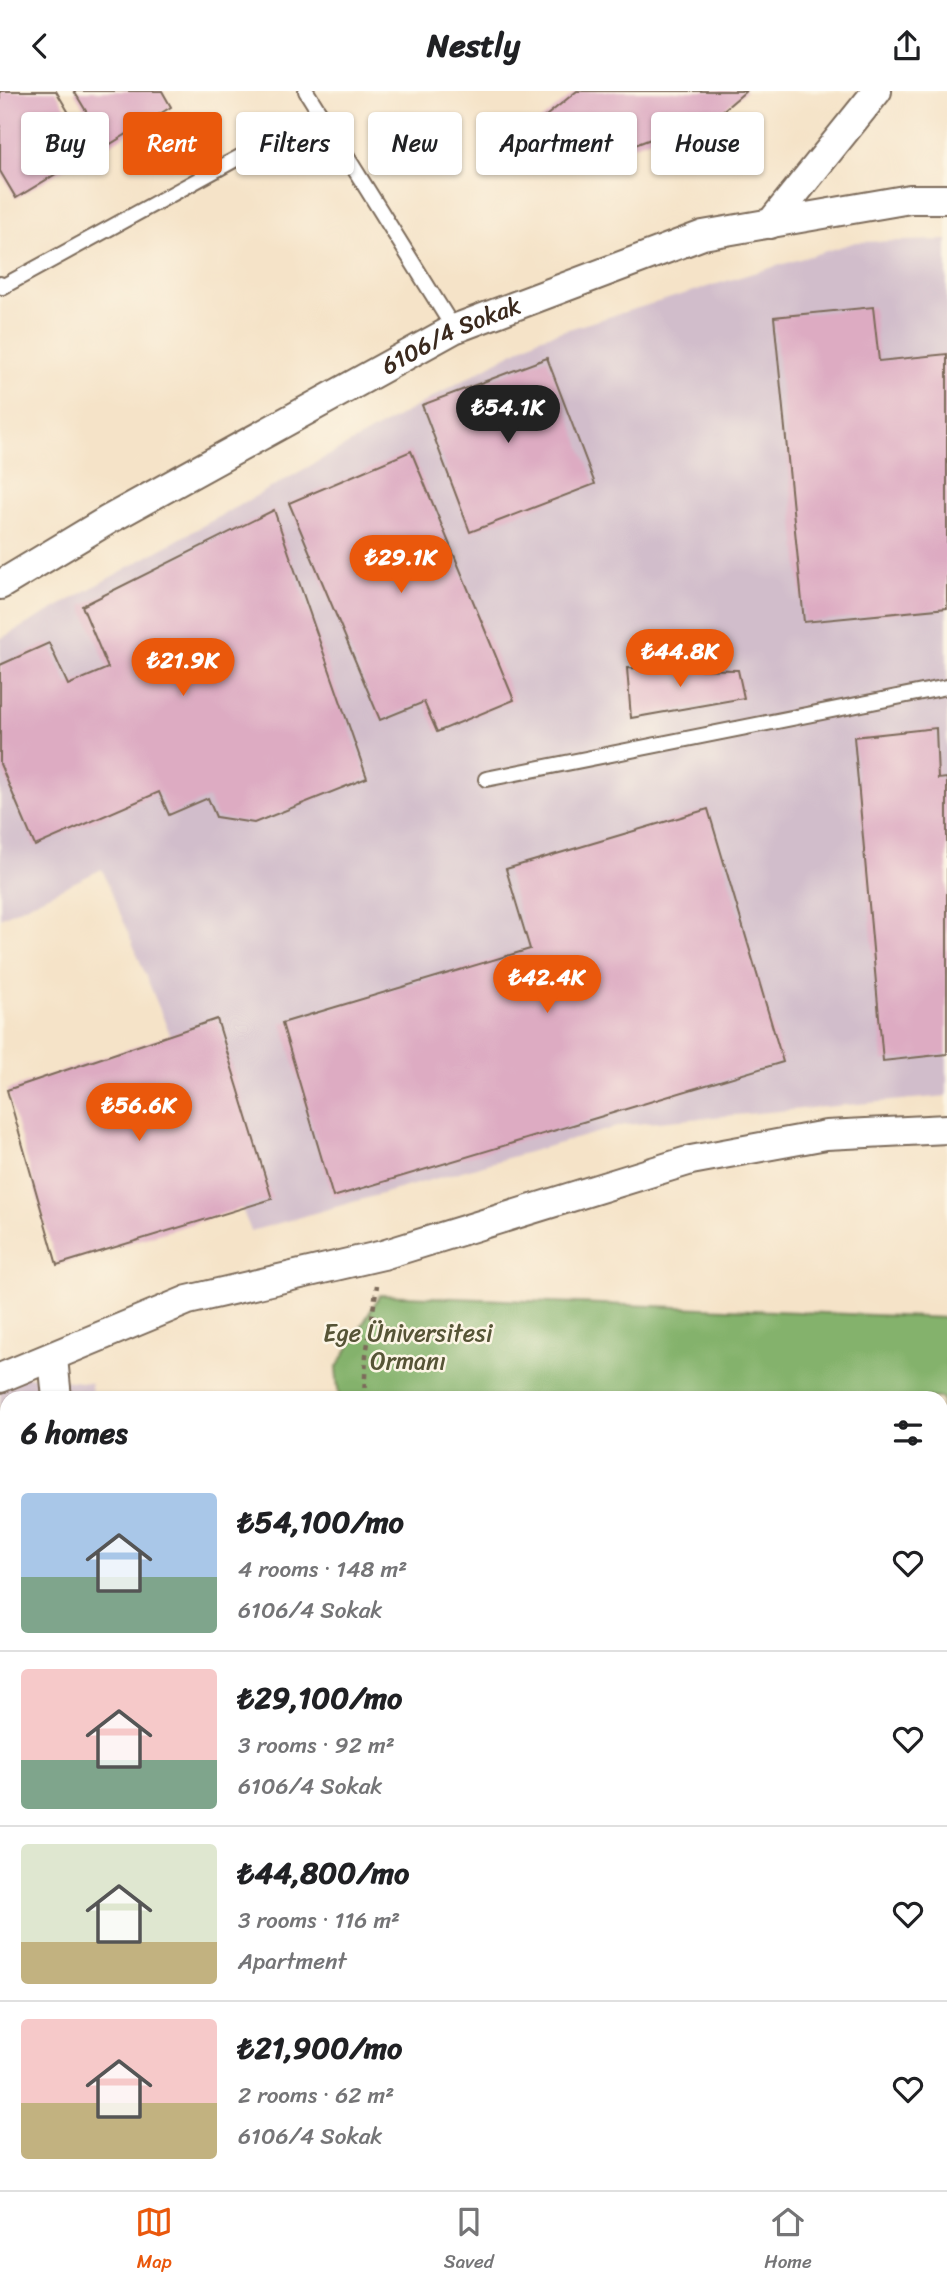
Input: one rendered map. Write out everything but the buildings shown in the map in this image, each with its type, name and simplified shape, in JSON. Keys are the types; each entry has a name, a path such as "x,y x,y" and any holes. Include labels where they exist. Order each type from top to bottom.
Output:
{"street":[{"path":"770,224 877,91"},
{"name":"6106/4 Sokak","path":"0,585 108,520 454,330 703,235 909,199 947,199"},
{"path":"0,1378 188,1300 383,1255 691,1160 826,1135 947,1129"},
{"path":"53,1358 56,1391"}],"lane":[{"path":"306,91 319,112"},
{"path":"0,284 2,287 236,159"},
{"path":"354,168 454,330"},
{"path":"486,779 947,687"}],"path":[{"path":"365,1391 369,1324 383,1255"}],"shaded area":[{"path":"947,240 947,1096 624,1125 251,1231 102,869 0,918 0,639 539,338 856,242"},
{"path":"0,1374 91,1383 92,1391 0,1391"}],"green space":[{"name":"Ege Üniversitesi Ormanı","path":"380,1295 947,1318 947,1391 338,1391 336,1369"}]}
